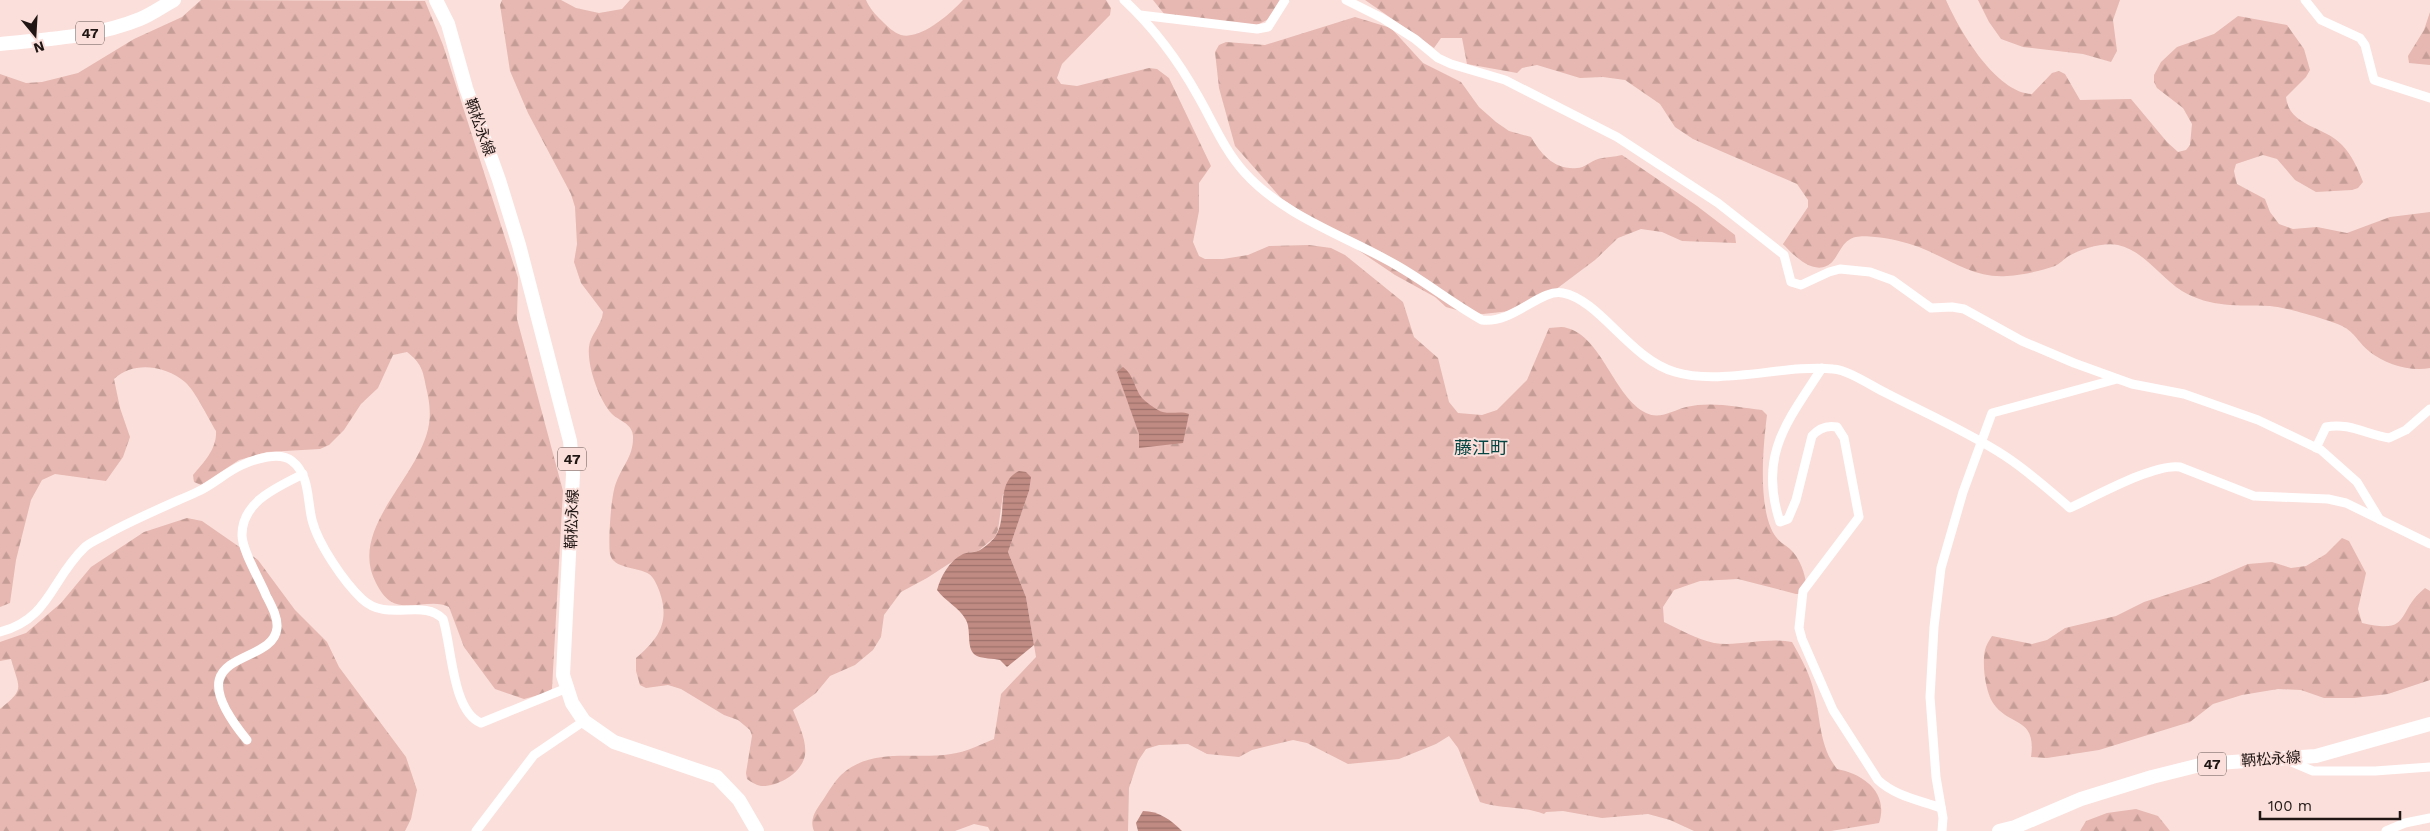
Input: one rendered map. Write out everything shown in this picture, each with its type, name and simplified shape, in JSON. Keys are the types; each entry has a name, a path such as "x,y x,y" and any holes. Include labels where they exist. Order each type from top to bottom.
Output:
{"main road":[{"name":"47","path":"0,44 59,38 108,30 142,18 174,0"},
{"name":"鞆松永線","path":"436,0 448,24 466,88 500,180 519,245 570,441 573,474 563,675 572,703 584,720 614,742 717,778 739,800 757,831"},
{"name":"鞆松永線","path":"2000,831 2080,798 2204,764 2316,756 2430,724"}],"street":[{"path":"1124,0 1140,15 1198,95 1227,150 1244,173 1263,191 1281,205 1396,265 1482,320 1492,321 1513,315 1546,296 1560,292 1585,303 1646,358 1677,373 1723,376 1822,368 1836,369 1981,442 2018,466 2070,508 2146,473 2171,466 2180,467 2254,496 2328,499 2346,503 2430,544"},
{"path":"1140,15 1257,29 1268,27 1285,0"},
{"path":"1346,0 1382,18 1445,61 1505,80 1617,137 1718,203 1784,255 1791,282 1795,285 1801,285 1840,269 1870,272 1892,280 1931,308 1952,307 1964,309 2022,341 2117,379 2184,394 2258,420 2316,448 2357,482 2380,520"},
{"path":"2305,0 2320,20 2360,38 2365,46 2374,80 2430,98"},
{"path":"1822,368 1793,413 1779,441 1773,462 1772,499 1780,522 1788,519 1796,500 1812,436 1817,429 1830,426 1837,428 1844,438 1859,517 1803,591 1799,628 1833,710 1878,780 1887,788 1899,794 1941,808"},
{"path":"1942,831 1930,697 1934,627 1941,568 1963,492 1992,413 2117,379"},
{"path":"2316,448 2326,427 2336,425 2351,426 2388,438 2406,430 2430,409"},
{"path":"0,632 27,621 36,615 70,562 87,545 141,516 198,492 242,465 273,456 291,460 303,474 312,521 320,540 362,600 382,610 432,610 443,619 458,693 469,715 475,721 481,723 567,688"},
{"path":"247,740 228,711 219,684 222,671 227,666 252,654 274,638 277,627 274,614 242,536 246,519 255,504 269,490 303,474"},
{"path":"476,831 534,755 584,720"},
{"path":"2285,758 2313,771 2375,771 2430,767"},
{"path":"2386,831 2405,823 2430,818"}],"green space":[{"path":"201,0 425,1 443,45 518,278 517,319 563,491 552,689 546,693 524,699 495,689 464,647 449,607 435,604 397,604 386,597 376,583 370,563 371,542 378,522 423,444 429,424 429,401 422,371 418,363 407,352 393,355 378,388 361,404 344,430 329,445 320,449 267,452 239,460 201,485 194,482 193,475 212,449 216,438 216,431 193,392 177,376 159,369 149,367 130,369 122,373 114,379 120,408 130,437 123,457 106,481 55,474 42,480 31,500 16,560 10,603 0,607 0,74 26,83 42,82 78,73 134,39 182,17"},
{"path":"502,0 561,0 576,8 599,13 622,9 630,0 866,0 875,14 891,29 901,35 909,36 935,25 963,0 1106,0 1111,8 1110,15 1062,64 1057,78 1061,84 1077,86 1149,68 1157,69 1169,78 1211,166 1199,183 1199,211 1193,242 1199,256 1205,259 1223,259 1248,255 1269,246 1309,245 1331,248 1345,255 1403,302 1414,337 1438,358 1449,402 1458,413 1482,415 1497,410 1527,380 1549,328 1561,327 1579,334 1590,343 1625,394 1646,413 1662,415 1695,405 1714,405 1762,410 1767,415 1763,461 1766,512 1776,537 1791,550 1799,561 1808,591 1796,594 1738,579 1700,581 1674,590 1663,607 1664,622 1695,637 1714,643 1792,642 1812,685 1821,732 1831,760 1837,769 1856,775 1872,787 1880,803 1879,823 1831,831 1694,831 1670,820 1648,814 1602,818 1563,811 1546,812 1544,814 1536,811 1496,806 1480,802 1458,748 1449,736 1436,744 1399,759 1348,764 1307,743 1293,740 1252,750 1239,757 1207,754 1188,744 1159,745 1146,749 1138,761 1129,788 1128,831 990,831 988,827 974,824 955,831 814,831 812,822 818,807 838,778 853,766 866,760 880,757 957,753 994,739 1001,694 1036,657 1026,597 1008,552 1029,491 1003,494 998,530 995,537 978,551 964,554 901,592 884,615 881,637 873,650 855,665 830,676 816,693 793,710 800,726 805,755 799,768 782,781 768,786 761,786 747,779 746,773 752,736 750,730 738,720 724,715 681,689 668,685 646,688 640,685 636,671 636,658 656,637 660,630 663,622 663,604 651,575 616,562 612,559 609,548 610,518 614,489 631,451 633,433 629,426 607,408 598,392 592,373 589,347 603,312 581,283 574,262 577,244 575,207 571,194 528,113 510,71 500,5"},
{"path":"1153,0 1290,0 1277,15 1257,25 1165,15"},
{"path":"1365,0 1946,0 1969,43 1992,72 2005,83 2019,91 2032,94 2052,73 2059,71 2065,74 2080,100 2131,99 2167,142 2178,152 2186,150 2190,145 2192,124 2183,108 2157,88 2154,82 2154,75 2161,62 2177,47 2214,34 2238,16 2287,25 2304,49 2310,70 2306,77 2286,97 2289,107 2301,120 2335,139 2346,149 2357,167 2363,182 2358,188 2352,190 2316,192 2295,180 2277,159 2263,155 2236,164 2234,171 2237,184 2265,199 2270,212 2279,224 2293,229 2317,227 2347,233 2390,217 2430,212 2430,368 2406,368 2383,360 2366,349 2346,329 2336,323 2317,317 2277,307 2214,303 2203,300 2182,291 2136,252 2112,244 2099,245 2078,251 2055,266 2037,271 2025,274 1995,276 1972,271 1908,243 1886,238 1861,236 1854,237 1847,242 1827,266 1813,267 1799,259 1783,244 1808,207 1808,200 1797,184 1693,139 1675,127 1660,104 1625,80 1603,77 1580,78 1537,65 1522,68 1517,73 1467,64 1462,38 1441,38 1434,48"},
{"path":"1978,0 2120,0 2113,20 2117,51 2111,62 2083,54 2023,47 2001,39 1989,22"},
{"path":"2430,12 2430,65 2409,63 2408,56 2424,30"},
{"path":"1355,17 1391,28 1423,63 1461,82 1479,107 1496,122 1509,131 1531,137 1544,155 1555,164 1569,168 1580,168 1598,159 1622,155 1697,206 1735,235 1736,243 1682,241 1662,232 1641,229 1618,238 1595,260 1535,305 1519,310 1483,314 1467,313 1446,307 1435,297 1395,275 1281,198 1235,146 1219,88 1215,52 1219,45 1226,42 1265,45"},
{"path":"187,518 202,521 258,560 295,610 327,642 339,667 406,757 417,790 411,819 405,831 0,831 0,709 14,697 17,692 18,682 11,659 0,661 0,642 26,633 61,603 91,567 144,532"},
{"path":"2342,538 2349,541 2366,573 2358,609 2362,623 2378,626 2396,624 2425,588 2430,591 2430,680 2388,694 2354,698 2324,698 2301,690 2278,689 2242,695 2213,704 2190,722 2099,750 2047,758 2031,757 2032,744 2026,728 1999,711 1990,698 1985,677 1984,656 1985,648 1992,636 2032,644 2047,640 2065,628 2116,616 2144,602 2206,582 2248,564 2272,562 2291,568 2306,566 2326,554"},
{"path":"2136,809 2158,816 2170,831 2080,831 2086,821 2107,813"}],"shaded area":[{"path":"1123,367 1127,370 1142,398 1152,406 1166,413 1189,414 1183,443 1139,448 1139,434 1117,372"},
{"path":"1019,471 1026,472 1031,477 1029,491 1008,552 1026,597 1034,645 1007,667 1000,660 979,657 973,653 966,620 937,590 943,574 958,557 980,550 995,537 1001,520 1004,492 1011,476"},
{"path":"1143,811 1149,811 1164,817 1182,831 1138,831 1136,823"}],"district":[{"name":"藤江町","path":"1481,448"}]}
